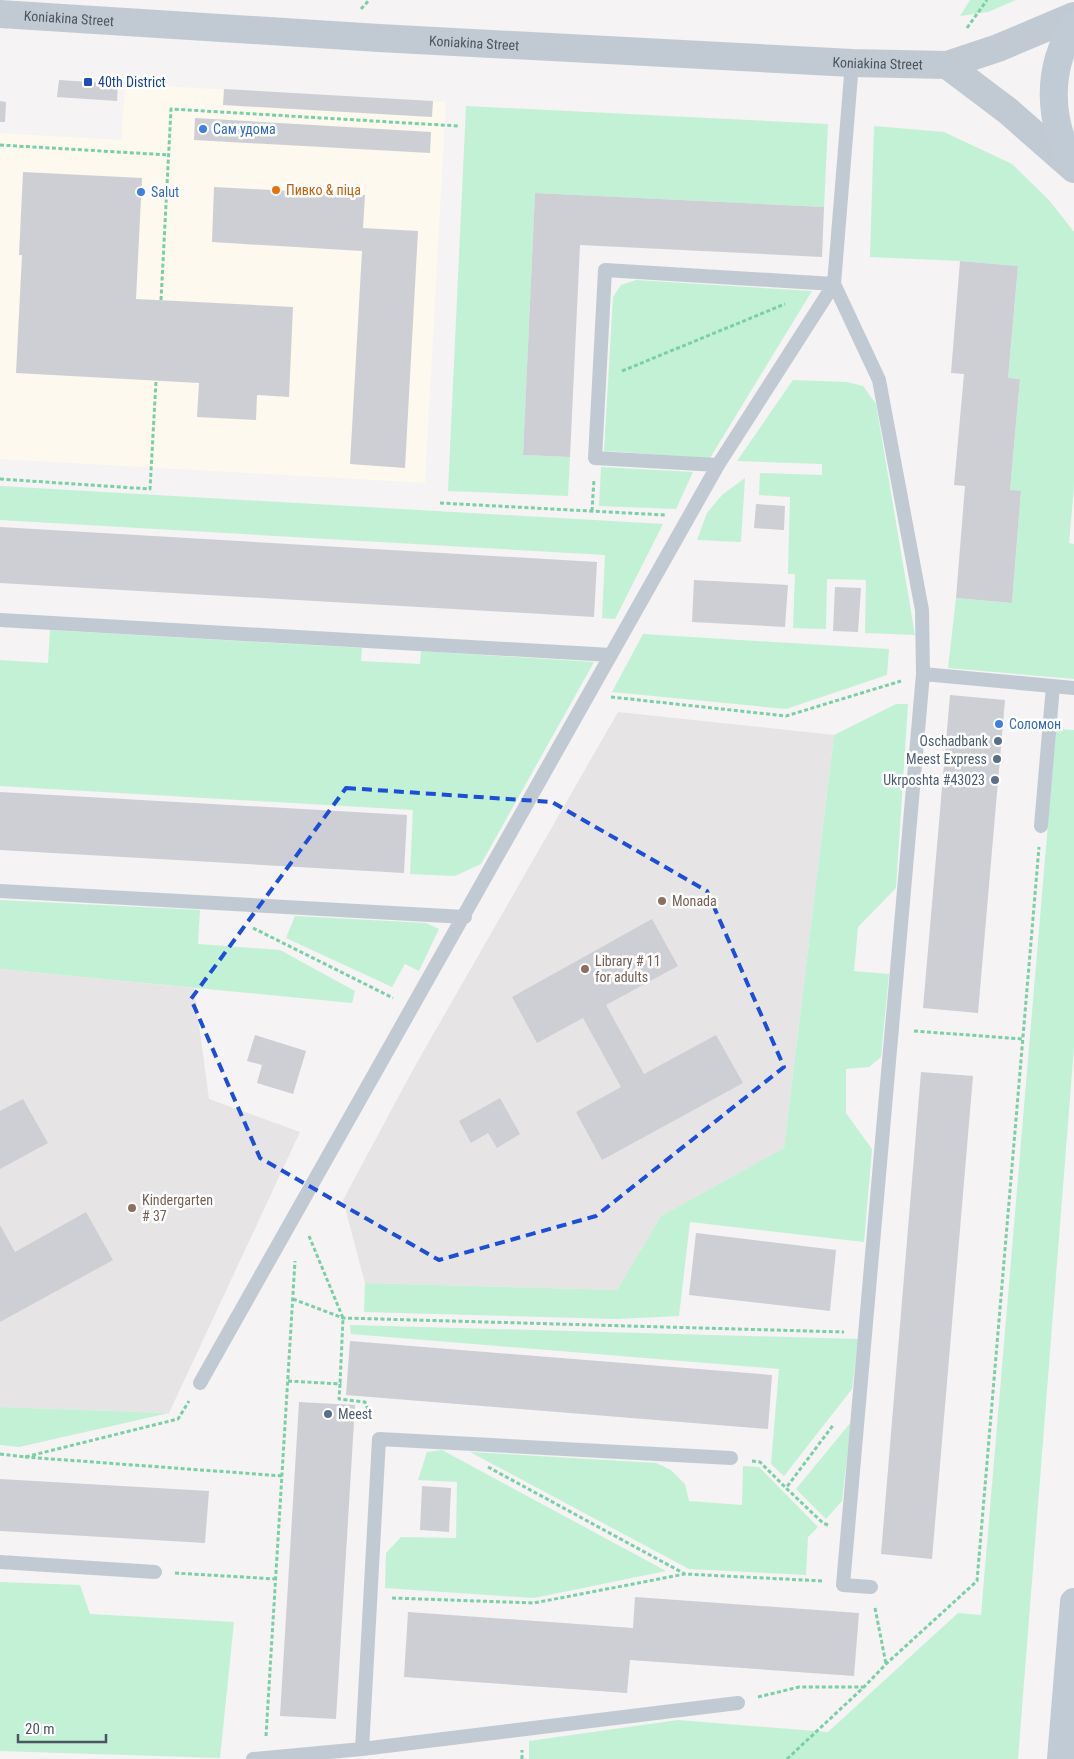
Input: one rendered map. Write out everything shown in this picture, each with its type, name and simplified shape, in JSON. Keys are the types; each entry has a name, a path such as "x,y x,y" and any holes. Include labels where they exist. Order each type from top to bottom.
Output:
{"main road":[{"path":"1074,26 1066,39 1055,68 1052,99 1057,130 1074,168"},
{"path":"1061,1759 1074,1602"}],"street":[{"name":"Koniakina Street","path":"0,14 379,38 852,63 947,65 998,48 1074,16"},
{"path":"947,65 1008,111 1074,168"}],"lane":[{"path":"200,1384 411,1008 465,917 688,517 718,465 834,284 852,63"},
{"path":"718,465 595,458 605,270 834,284"},
{"path":"834,284 879,380 922,610 923,674 843,1585 871,1588"},
{"path":"0,620 611,655"},
{"path":"923,674 1074,688"},
{"path":"1041,826 1053,686"},
{"path":"0,891 465,917"},
{"path":"362,1750 378,1439 731,1458"},
{"path":"0,1562 155,1572"},
{"path":"259,1758 362,1750 738,1702"}],"path":[{"path":"161,300 171,109 458,126"},
{"path":"0,145 169,156"},
{"path":"599,380 789,303"},
{"path":"0,479 150,489 156,381"},
{"path":"592,511 595,458"},
{"path":"440,503 688,517"},
{"path":"589,695 786,716 923,674"},
{"path":"787,1759 886,1664 977,1581 1041,826"},
{"path":"245,924 411,1008"},
{"path":"892,1029 1023,1039"},
{"path":"298,1210 343,1318 339,1399 365,1402 378,1439"},
{"path":"259,1758 276,1579 296,1259"},
{"path":"293,1299 343,1318 865,1332"},
{"path":"288,1381 340,1384"},
{"path":"25,1457 178,1419 200,1384"},
{"path":"786,1488 860,1390"},
{"path":"0,1454 282,1476"},
{"path":"731,1458 760,1462 823,1523 847,1531"},
{"path":"485,1466 685,1574"},
{"path":"155,1572 276,1579"},
{"path":"370,1597 534,1603 685,1574 823,1581"},
{"path":"871,1588 886,1664"},
{"path":"738,1702 799,1687 864,1687"}],"highlighted area":[{"path":"346,788 552,802 707,891 784,1067 596,1216 439,1260 260,1158 191,999"}],"shaded area":[{"path":"125,84 446,102 425,483 0,459 0,133 121,140"},
{"name":"Monada","path":"618,712 834,735 784,1148 661,1216 617,1290 365,1283 343,1200 415,1066"},
{"name":"Kindergarten # 37","path":"0,969 194,988 209,1099 300,1132 169,1413 0,1407"}],"green space":[{"path":"970,0 1016,0 988,12 960,16"},
{"path":"466,106 828,124 824,207 535,193 523,455 570,457 568,496 448,491"},
{"path":"874,126 944,132 1012,164 1049,200 1074,232 1074,486 1069,543 1074,544 1074,679 948,668 956,598 1012,603 1021,492 1010,490 1020,379 1008,378 1018,266 870,257"},
{"path":"636,280 812,291 710,458 604,451 613,297 621,285"},
{"path":"793,380 847,382 863,386 876,404 915,635 865,633 866,580 827,579 826,629 793,628 795,574 788,574 790,497 759,495 760,473 822,475 822,464 737,461"},
{"path":"601,467 693,472 676,509 599,506"},
{"path":"745,478 741,542 697,540 707,513 722,495"},
{"path":"0,486 663,524 615,619 602,618 605,555 0,520"},
{"path":"50,630 362,648 361,661 420,664 421,651 594,662 481,864 455,876 410,874 413,810 0,786 0,660 48,663"},
{"path":"643,634 889,649 887,675 786,709 612,692"},
{"path":"896,704 908,704 896,888 858,927 854,971 889,974 881,1057 869,1067 846,1069 846,1113 872,1149 864,1242 690,1222 679,1316 616,1319 364,1312 365,1283 617,1290 661,1216 784,1148 834,735"},
{"path":"1056,729 1074,730 1074,1047 1018,1759 529,1759 529,1741 678,1720 828,1732 958,1613 981,1615"},
{"path":"0,900 200,910 198,944 280,950 355,991 352,1003 0,969"},
{"path":"295,916 426,923 439,929 419,971 405,964 392,987 286,938"},
{"path":"350,1325 858,1339 852,1389 784,1476 771,1464 779,1369 351,1334"},
{"path":"0,1407 169,1413 19,1447 0,1445"},
{"path":"851,1422 842,1501 826,1519 796,1489"},
{"path":"442,1450 666,1571 534,1598 385,1588 386,1553 401,1537 456,1538 457,1482 418,1480 427,1452"},
{"path":"470,1452 656,1463 671,1470 685,1484 689,1501 742,1505 743,1466 759,1467 818,1527 808,1537 806,1575 689,1569"},
{"path":"0,1582 80,1585 90,1614 234,1622 220,1758 0,1751"}],"building":[{"path":"59,80 118,84 117,101 57,97"},
{"path":"224,89 433,101 432,117 223,105"},
{"path":"0,101 6,102 5,122 0,122"},
{"path":"195,118 431,132 430,153 194,140"},
{"path":"23,172 142,178 136,299 293,307 289,397 257,395 256,420 197,417 199,383 16,373 22,255 19,255"},
{"path":"214,187 365,195 363,228 418,231 405,468 350,464 362,251 212,242"},
{"path":"535,193 824,207 822,257 580,245 570,457 523,455"},
{"path":"960,261 1018,266 1008,378 1020,379 1010,490 1021,491 1012,603 956,598 965,486 954,485 964,374 951,373"},
{"path":"756,504 785,506 784,530 754,528"},
{"path":"0,527 597,562 594,617 0,583"},
{"path":"694,580 788,585 785,627 692,622"},
{"path":"835,587 861,588 858,632 833,631"},
{"path":"950,695 1005,700 978,1013 923,1008"},
{"path":"0,792 407,815 404,873 0,850"},
{"path":"652,919 678,966 606,1005 644,1074 716,1035 743,1083 602,1160 576,1112 621,1087 583,1018 537,1043 512,997"},
{"path":"255,1035 306,1051 293,1094 257,1083 262,1065 247,1061"},
{"path":"921,1072 973,1076 932,1559 881,1554"},
{"path":"500,1098 520,1134 497,1148 488,1133 471,1143 459,1121"},
{"path":"23,1099 48,1143 0,1169 0,1111"},
{"path":"86,1212 113,1260 0,1322 0,1225 15,1252"},
{"path":"696,1233 836,1250 830,1311 689,1295"},
{"path":"350,1341 772,1375 768,1429 346,1395"},
{"path":"299,1402 355,1405 336,1719 280,1716"},
{"path":"0,1479 209,1491 205,1543 0,1531"},
{"path":"422,1486 451,1488 449,1532 420,1530"},
{"path":"635,1597 859,1613 854,1676 630,1660 627,1693 404,1677 408,1612 633,1628"}],"place":[{"name":"40th District","path":"88,82"},
{"name":"Сам удома","path":"203,129"},
{"name":"Пивко & піца","path":"276,190"},
{"name":"Salut","path":"141,192"},
{"name":"Соломон","path":"999,724"},
{"name":"Oschadbank","path":"998,741"},
{"name":"Meest Express","path":"997,759"},
{"name":"Ukrposhta #43023","path":"995,780"},
{"name":"Monada","path":"662,901"},
{"name":"Library # 11 for adults","path":"585,969"},
{"name":"Kindergarten # 37","path":"132,1208"},
{"name":"Meest","path":"328,1414"}]}
